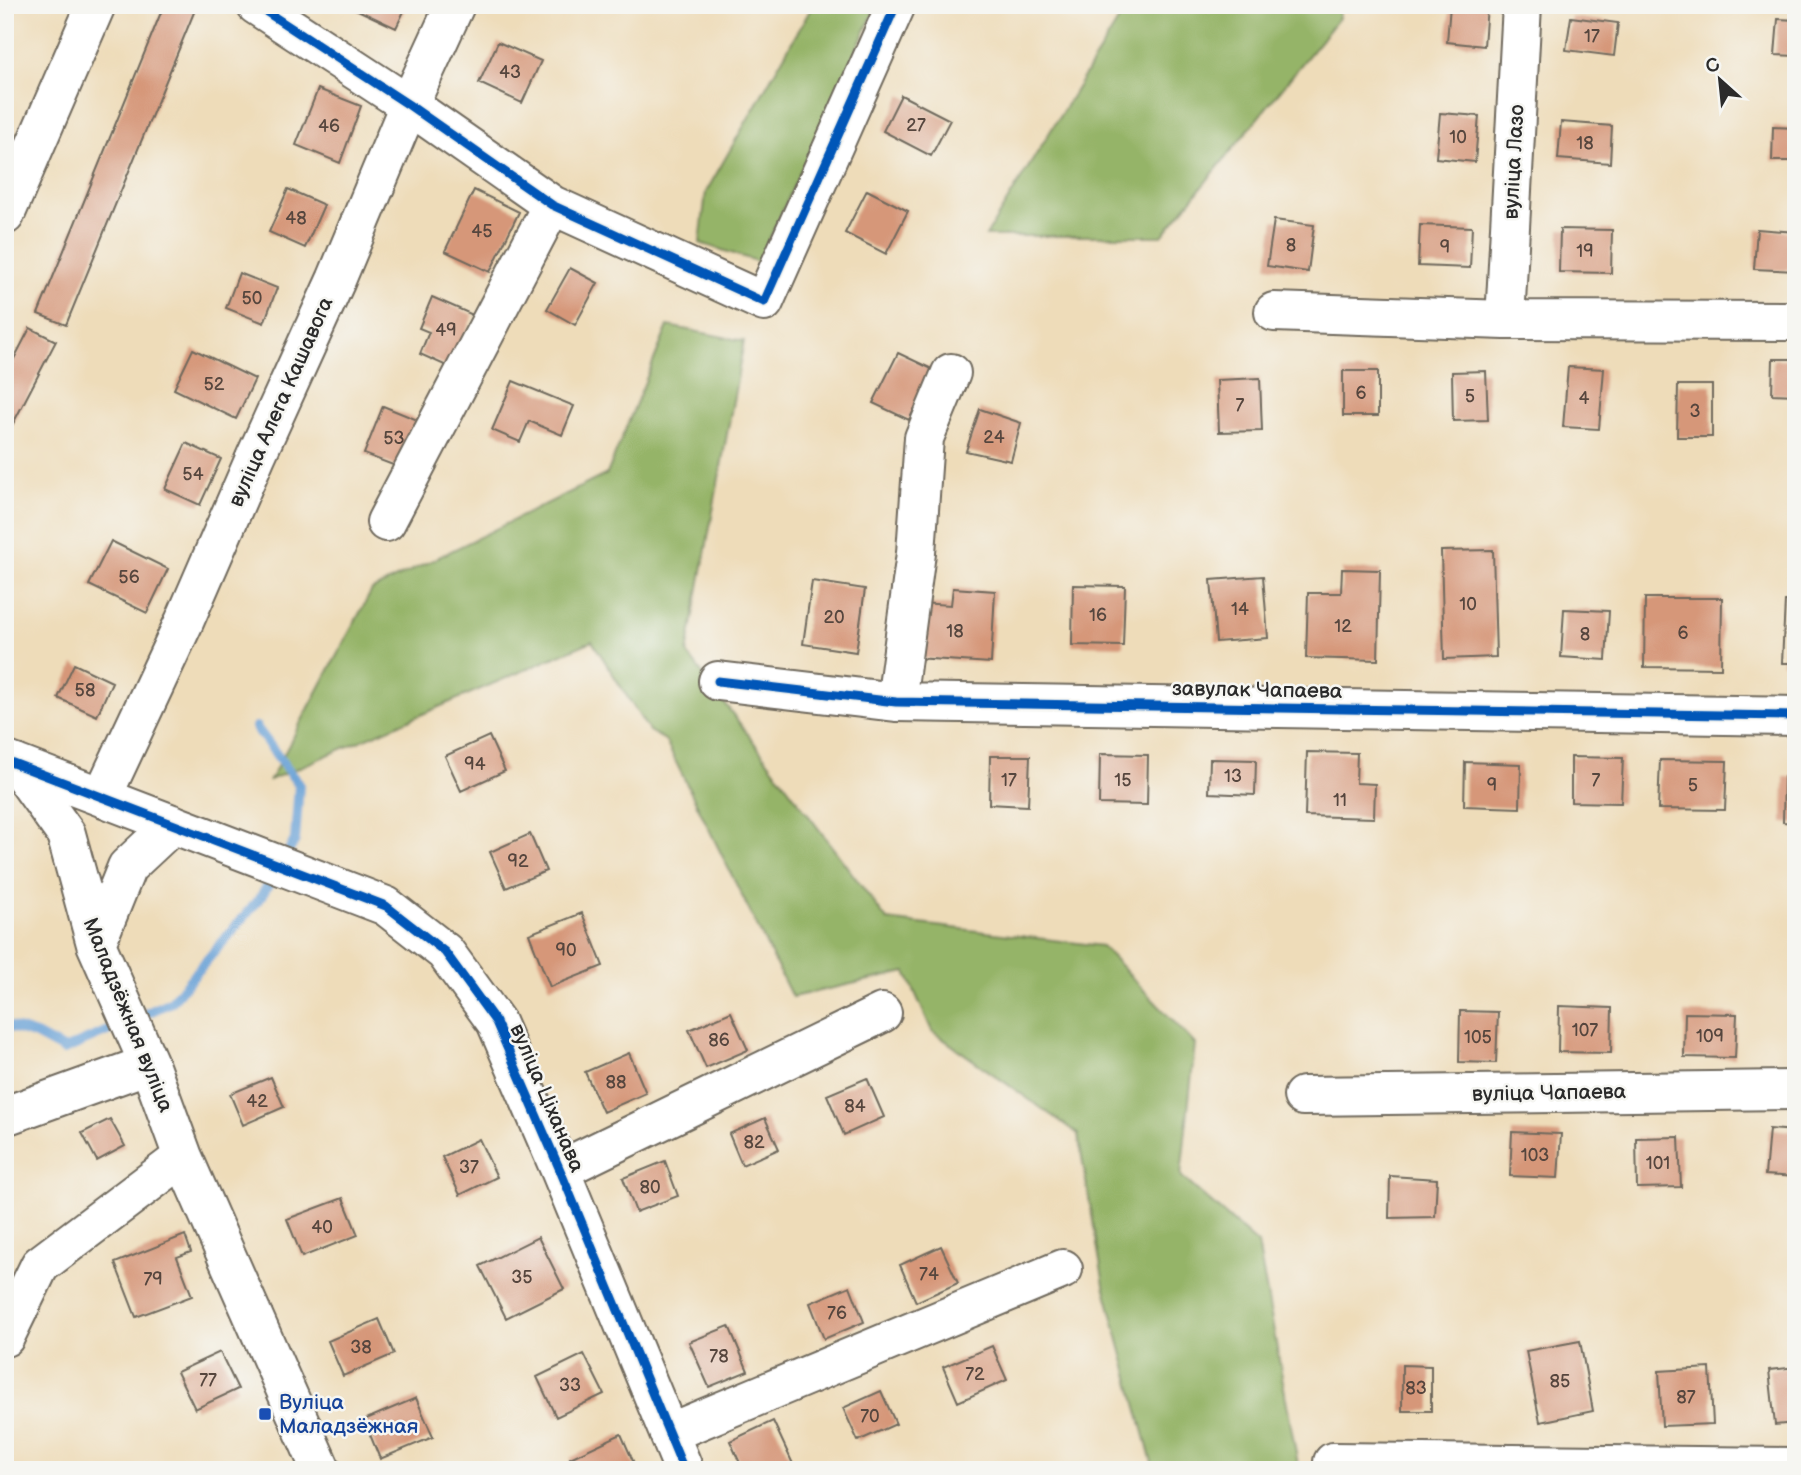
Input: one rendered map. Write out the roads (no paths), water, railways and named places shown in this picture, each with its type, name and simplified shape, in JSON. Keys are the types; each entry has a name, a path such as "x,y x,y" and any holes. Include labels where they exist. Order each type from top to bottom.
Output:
{"street":[{"path":"5,215 96,5"},
{"path":"256,5 552,205 764,302 896,5"},
{"name":"вуліца Алега Кашавога","path":"102,797 184,622 455,5"},
{"name":"вуліца Лазо","path":"1505,320 1522,5"},
{"path":"386,522 552,205"},
{"path":"1274,312 1505,320 1796,321"},
{"path":"896,702 916,553 924,438 951,373"},
{"name":"завулак Чапаева","path":"718,681 896,702 1796,716"},
{"name":"вуліца Ціханава","path":"11,762 386,906 445,952 496,1022 684,1470"},
{"name":"Маладзёжная вуліца","path":"11,762 65,834 96,944 149,1064 183,1157 321,1470"},
{"path":"96,944 127,867 173,824"},
{"name":"вуліца Ціханава","path":"560,1170 882,1013"},
{"path":"5,1116 149,1064"},
{"name":"вуліца Чапаева","path":"1303,1096 1796,1090"},
{"path":"5,1336 40,1265 183,1157"},
{"path":"669,1433 1063,1269"},
{"path":"1332,1462 1796,1468"}],"waterway":[{"path":"256,727 299,785 295,840 290,849"},
{"path":"147,1013 171,1002 260,898 270,882"},
{"path":"5,1025 36,1035 64,1050 112,1029"}],"place":[{"name":"Вуліца Маладзёжная","path":"265,1414"}]}
